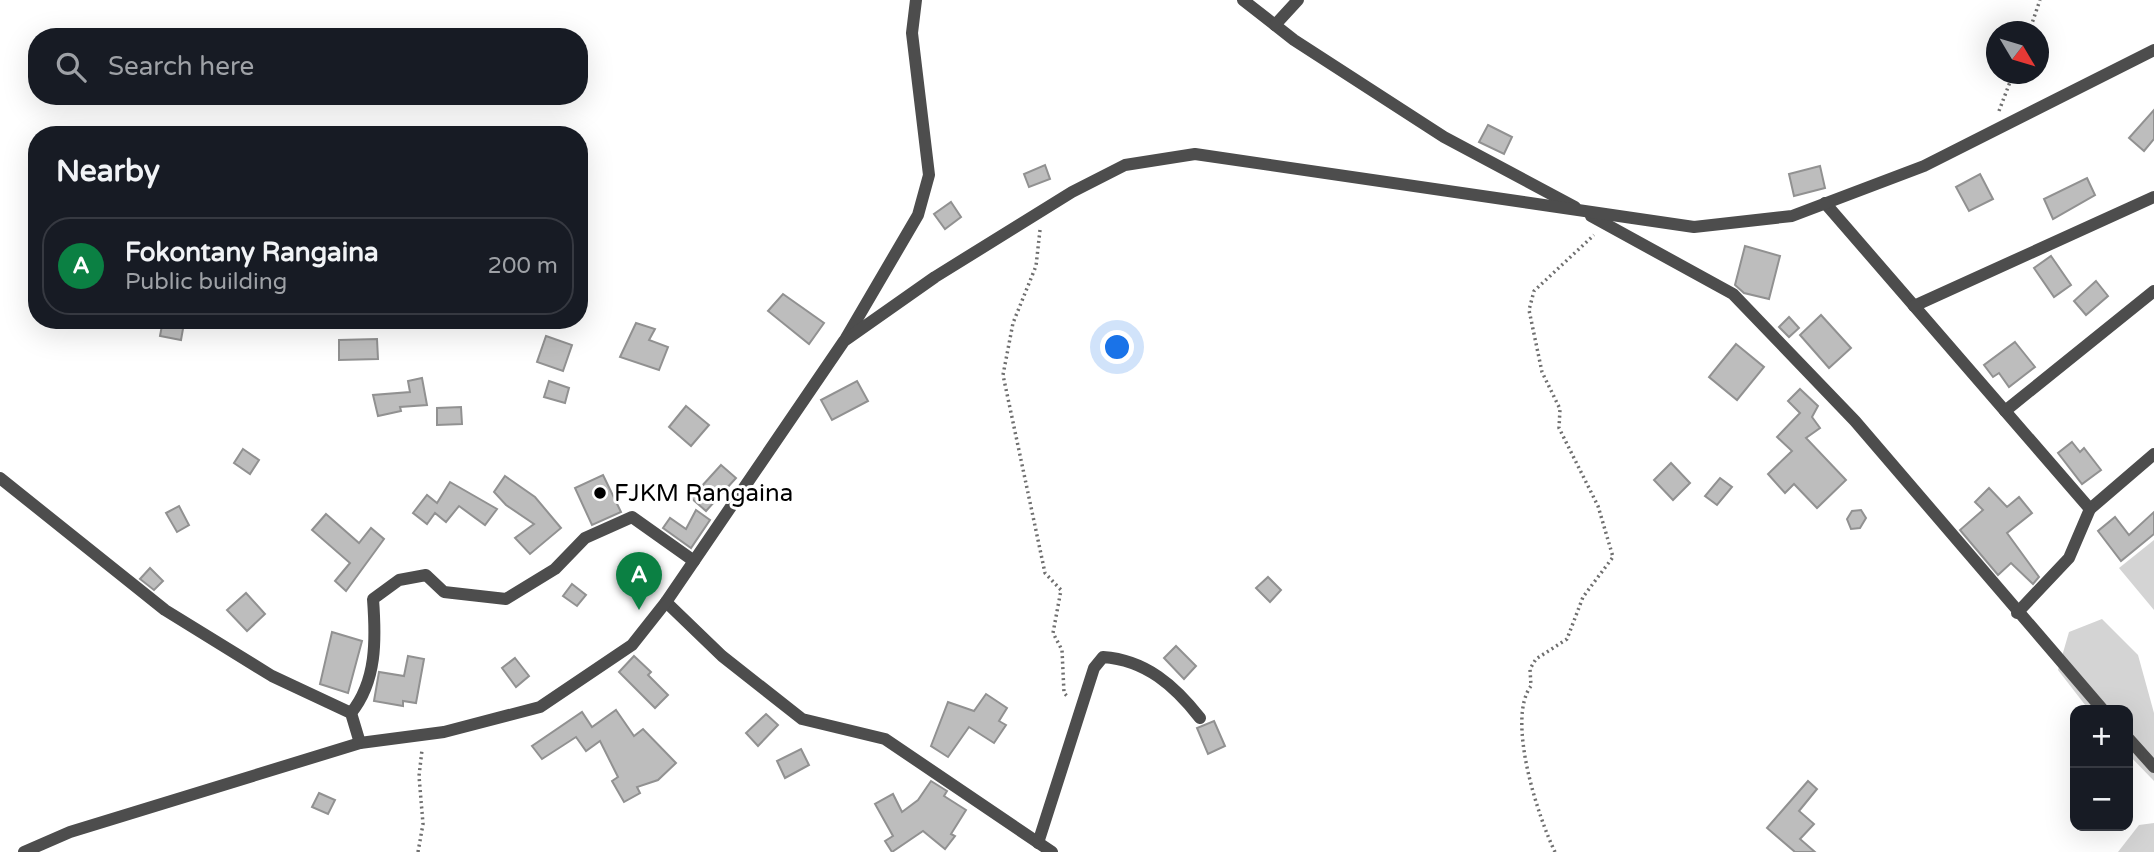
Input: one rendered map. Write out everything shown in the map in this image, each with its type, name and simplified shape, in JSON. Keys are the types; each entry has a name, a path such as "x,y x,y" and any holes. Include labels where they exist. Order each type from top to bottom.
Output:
{"street":[{"path":"24,852 70,832 360,743 424,734 540,707 632,645 666,602 844,341 918,215 929,175 912,33 916,0"},
{"path":"1243,0 1275,25 1444,137 1733,294 1855,421 2099,705"},
{"path":"1275,25 1298,0"},
{"path":"844,341 935,277 1042,211 1125,165 1195,154 1694,227 1793,216 1924,166 2154,50"},
{"path":"1914,306 2154,197"},
{"path":"1825,204 2090,509"},
{"path":"2005,411 2154,291"},
{"path":"2018,613 2069,558 2090,509 2154,454"},
{"path":"0,478 165,610 272,676 351,713 360,743"},
{"path":"351,713 364,697 376,643 373,599 399,580 426,575 444,592 506,599 555,569 585,538 632,517 694,561"},
{"path":"666,602 722,656 802,719 885,739 1052,852"},
{"path":"1038,843 1094,668 1103,657 1117,658 1163,677 1179,691 1200,718"},
{"path":"2133,744 2154,767"}],"path":[{"path":"2033,21 2040,0"},
{"path":"1990,133 2009,84"},
{"path":"1042,211 1036,266 1013,323 1003,375 1045,573 1061,590 1053,633 1062,650 1064,693 1081,710"},
{"path":"1555,852 1540,821 1524,744 1523,697 1531,686 1530,670 1536,659 1567,639 1583,597 1613,557 1598,506 1559,428 1560,409 1542,372 1529,310 1534,291 1606,224"},
{"path":"418,852 423,824 419,776 424,734"}],"shaded area":[{"path":"2154,540 2154,610 2119,568"},
{"path":"2102,619 2138,655 2154,713 2154,781 2133,759 2133,705 2085,705 2058,670 2069,632"},
{"path":"2154,823 2154,852 2118,852 2139,825"}],"building":[{"path":"2154,110 2154,139 2144,151 2129,138"},
{"path":"1488,125 1512,137 1504,154 1479,142"},
{"path":"1045,165 1050,179 1029,187 1024,174"},
{"path":"1820,166 1825,188 1794,196 1789,174"},
{"path":"1980,174 1993,199 1969,211 1956,187"},
{"path":"2087,178 2095,195 2053,219 2044,199"},
{"path":"951,202 961,217 945,229 934,214"},
{"path":"1745,246 1780,256 1769,299 1744,293 1735,285"},
{"path":"2051,256 2071,285 2054,297 2034,268"},
{"path":"2096,281 2108,296 2086,315 2074,301"},
{"path":"783,294 824,323 809,344 768,311"},
{"path":"1821,315 1851,348 1829,368 1800,335"},
{"path":"1789,317 1799,328 1789,337 1779,327"},
{"path":"636,323 655,329 649,340 668,347 659,370 620,357"},
{"path":"161,329 183,329 181,340 160,336"},
{"path":"546,336 572,345 563,371 537,362"},
{"path":"377,339 378,359 339,360 339,340"},
{"path":"2015,342 2035,367 2009,387 1999,373 1993,377 1984,365"},
{"path":"1736,344 1764,367 1737,400 1709,377"},
{"path":"422,378 427,405 400,407 401,411 378,416 373,395 410,392 408,381"},
{"path":"549,381 569,388 565,403 544,397"},
{"path":"857,381 868,401 832,420 821,400"},
{"path":"1800,389 1818,406 1812,417 1820,428 1806,438 1846,480 1817,508 1794,484 1785,493 1768,474 1792,451 1777,437 1800,413 1788,401"},
{"path":"686,406 709,425 691,446 669,427"},
{"path":"461,407 462,424 437,425 437,408"},
{"path":"2072,442 2080,452 2084,448 2101,470 2082,484 2058,453"},
{"path":"243,449 259,460 250,474 234,463"},
{"path":"1671,463 1690,483 1673,500 1654,480"},
{"path":"721,465 736,478 706,511 691,498"},
{"path":"603,475 621,512 592,525 575,488"},
{"path":"505,476 535,497 561,528 530,554 515,538 534,524 506,505 494,492"},
{"path":"1720,478 1732,487 1717,505 1705,496"},
{"path":"450,482 497,509 485,525 459,506 446,522 435,513 427,524 413,513 427,495 437,503"},
{"path":"1989,488 2007,507 2019,497 2032,513 2007,533 2039,577 2033,584 2011,563 1998,575 1960,530 1983,510 1975,502"},
{"path":"179,506 189,525 177,532 166,513"},
{"path":"696,510 710,520 691,548 663,528 670,518 686,529"},
{"path":"1861,510 1866,518 1860,528 1851,529 1847,519 1852,511"},
{"path":"2154,512 2154,534 2121,561 2098,531 2115,517 2129,535"},
{"path":"326,514 359,543 371,528 384,539 346,591 335,581 350,563 312,530"},
{"path":"150,568 163,581 154,590 140,579"},
{"path":"1268,577 1281,590 1270,602 1256,588"},
{"path":"572,584 586,595 577,606 563,596"},
{"path":"246,593 265,614 247,631 227,610"},
{"path":"332,632 362,641 348,693 320,684"},
{"path":"1176,646 1196,666 1184,679 1164,658"},
{"path":"408,656 424,659 416,703 403,701 403,706 374,701 379,672 404,676"},
{"path":"634,656 651,672 648,675 668,695 655,708 619,672"},
{"path":"515,658 529,676 516,687 502,668"},
{"path":"986,694 1007,708 999,721 1006,725 994,743 969,727 948,757 931,746 948,702 974,711"},
{"path":"616,710 634,736 643,729 676,763 658,780 637,787 640,793 624,802 612,781 618,777 600,741 586,751 576,737 542,759 532,746 582,712 592,727"},
{"path":"766,714 778,725 758,746 746,733"},
{"path":"1214,721 1225,746 1208,754 1197,728"},
{"path":"801,749 809,765 785,778 777,761"},
{"path":"931,781 947,791 944,796 966,810 951,834 955,836 945,849 923,831 892,852 885,841 893,836 875,804 893,794 902,812 918,800"},
{"path":"1808,781 1817,789 1799,811 1814,824 1800,839 1815,852 1795,852 1767,828"},
{"path":"319,793 335,800 328,814 312,807"}],"place":[{"name":"FJKM Rangaina","path":"600,493"},
{"name":"Fokontany Rangaina","path":"639,610"}]}
